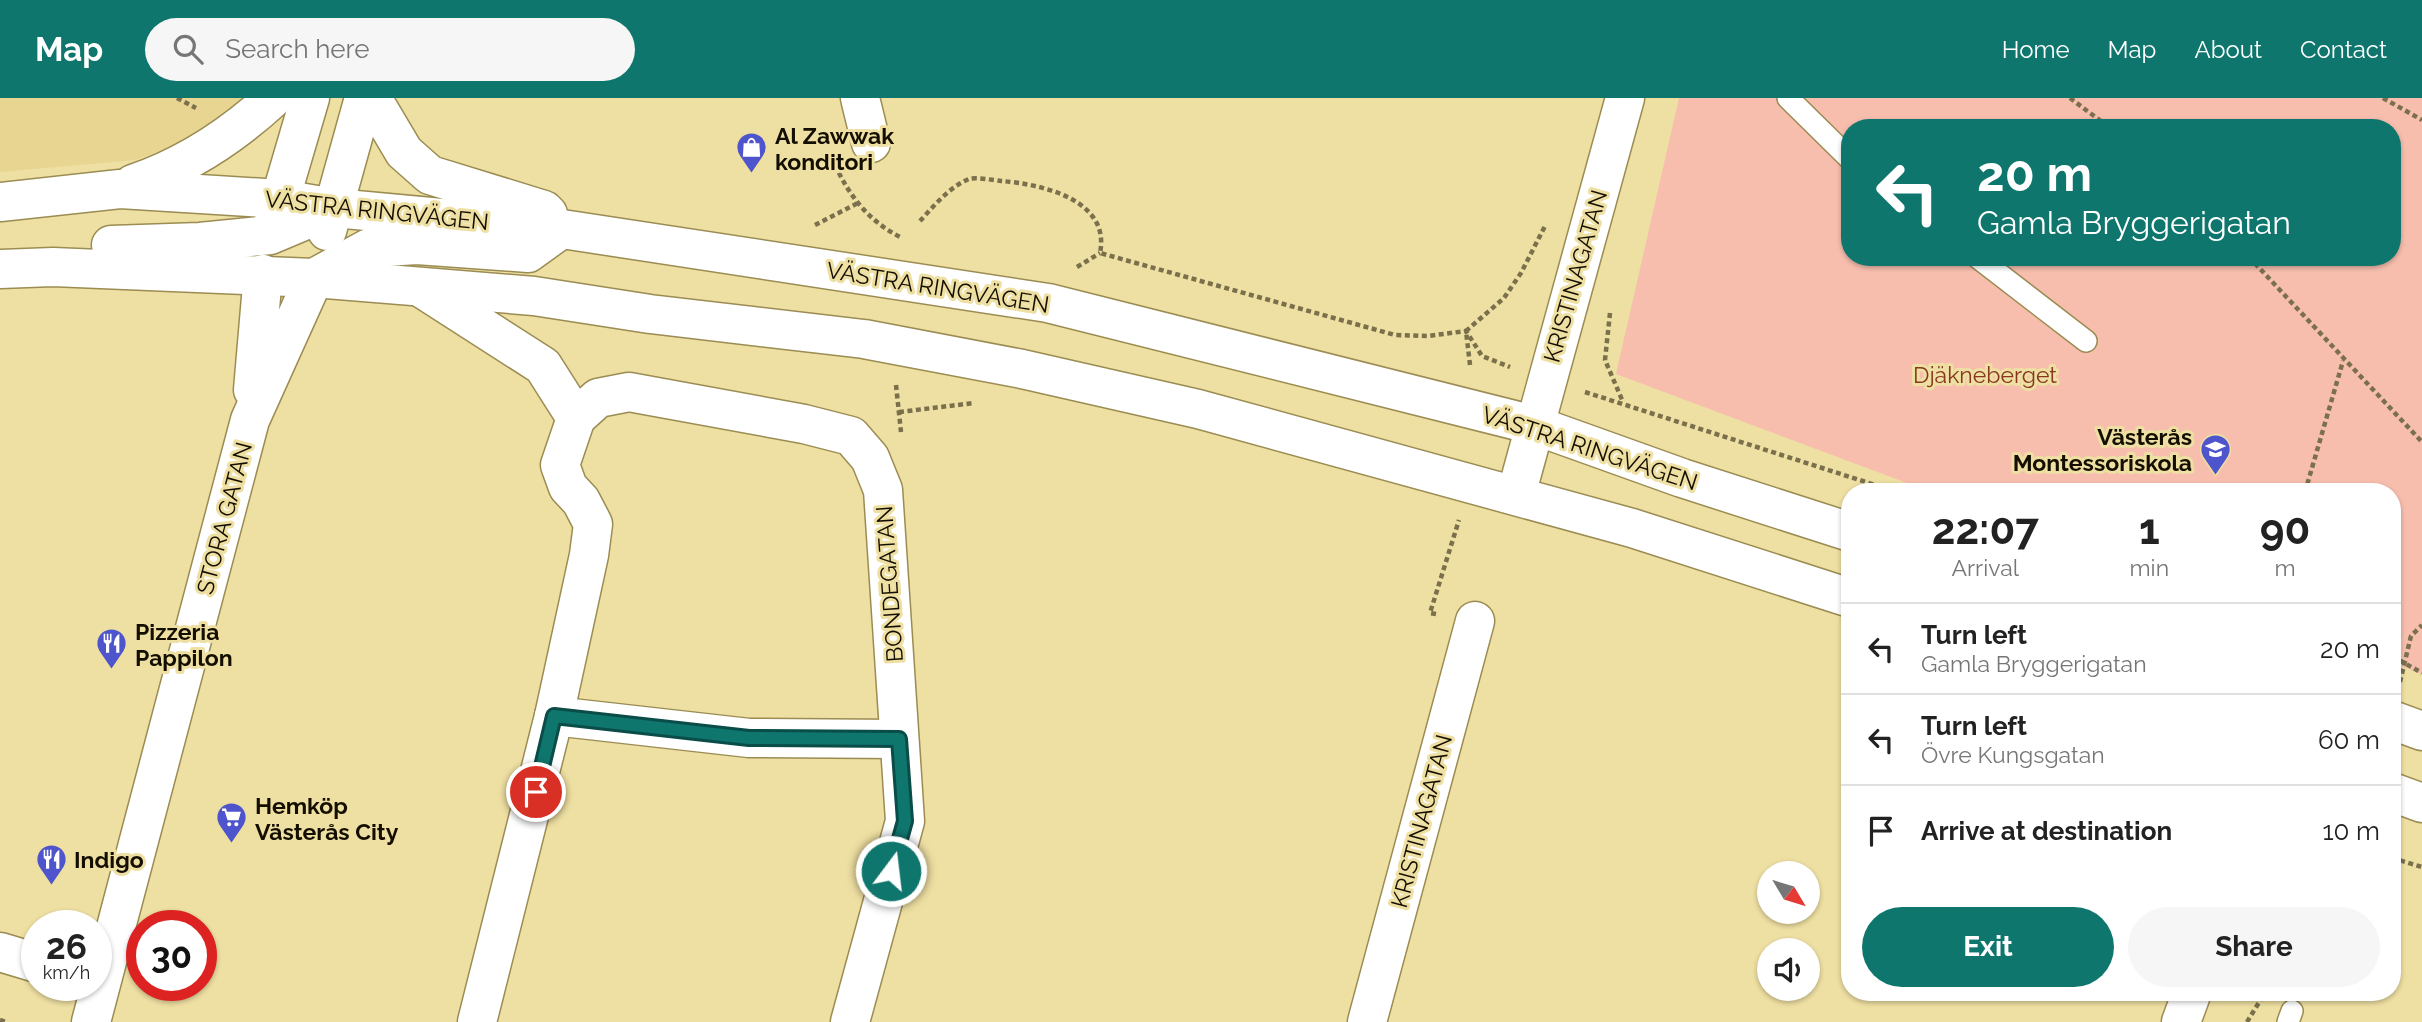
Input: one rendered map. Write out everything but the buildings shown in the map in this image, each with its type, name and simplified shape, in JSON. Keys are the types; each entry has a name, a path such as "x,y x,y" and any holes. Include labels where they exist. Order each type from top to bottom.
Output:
{"main road":[{"path":"120,189 156,176 224,139 273,98"},
{"name":"STORA GATAN","path":"250,420 263,274 270,235 310,98"},
{"name":"STORA GATAN","path":"112,934 250,420 313,278 365,98"},
{"path":"313,278 369,248 417,245 528,253 562,229 544,210 430,175 404,152 372,98"},
{"path":"860,98 871,143"},
{"name":"KRISTINAGATAN","path":"1516,495 1625,98"},
{"name":"VÄSTRA RINGVÄGEN","path":"0,202 120,189 281,199 334,208 562,229 1048,303 1534,425 1682,478 1841,529"},
{"path":"0,248 200,242 270,235 334,208"},
{"path":"0,270 53,267 263,274 534,296 650,314 864,339 1021,369 1198,409 1632,528 1841,595"},
{"path":"423,289 544,366 576,418 560,465 568,488 581,501 593,524 589,555 554,716 477,1022"},
{"name":"BONDEGATAN","path":"576,418 598,398 629,392 804,424 851,436 870,458 883,490 905,821 850,1022"},
{"name":"KRISTINAGATAN","path":"1367,1022 1475,621"},
{"path":"554,716 749,738 899,739"},
{"path":"2401,723 2422,731"},
{"path":"2401,795 2422,803"},
{"path":"0,952 21,958"},
{"name":"STORA GATAN","path":"91,1022 95,1001"},
{"path":"2181,1022 2189,1001"}],"lane":[{"path":"1788,98 1841,150"},
{"path":"1989,266 2086,341"}],"path":[{"path":"2070,98 2098,119"},
{"path":"2383,98 2422,120"},
{"path":"920,221 940,198 970,179 1029,183 1056,191 1087,211 1101,232 1100,253 1395,335 1428,336 1466,331 1504,298 1531,256 1546,223"},
{"path":"2257,266 2422,442"},
{"path":"1466,331 1482,356 1546,381 1624,402 1870,483"},
{"path":"1466,331 1470,365"},
{"path":"2308,483 2344,360"},
{"path":"899,412 978,402"},
{"path":"1462,509 1430,613 1475,621"},
{"path":"2404,663 2411,636 2422,625"},
{"path":"2401,661 2422,673"},
{"path":"2401,861 2422,867"},
{"path":"2247,1022 2260,1001"},
{"path":"0,1020 6,1022"}],"shaded area":[{"path":"0,98 253,98 211,132 135,160 0,172"}],"green space":[{"name":"Djäkneberget","path":"1679,98 2422,98 2422,674 2401,666 2401,483 1907,483 1616,374"}],"place":[{"name":"Al Zawwak konditori","path":"752,175"},
{"name":"Västerås Montessoriskola","path":"2215,476"},
{"name":"Pizzeria Pappilon","path":"112,671"},
{"name":"Hemköp Västerås City","path":"232,845"},
{"name":"Indigo","path":"51,886"}],"route":[{"path":"536,792 554,716 749,738 899,739 905,821 891,871"}]}
